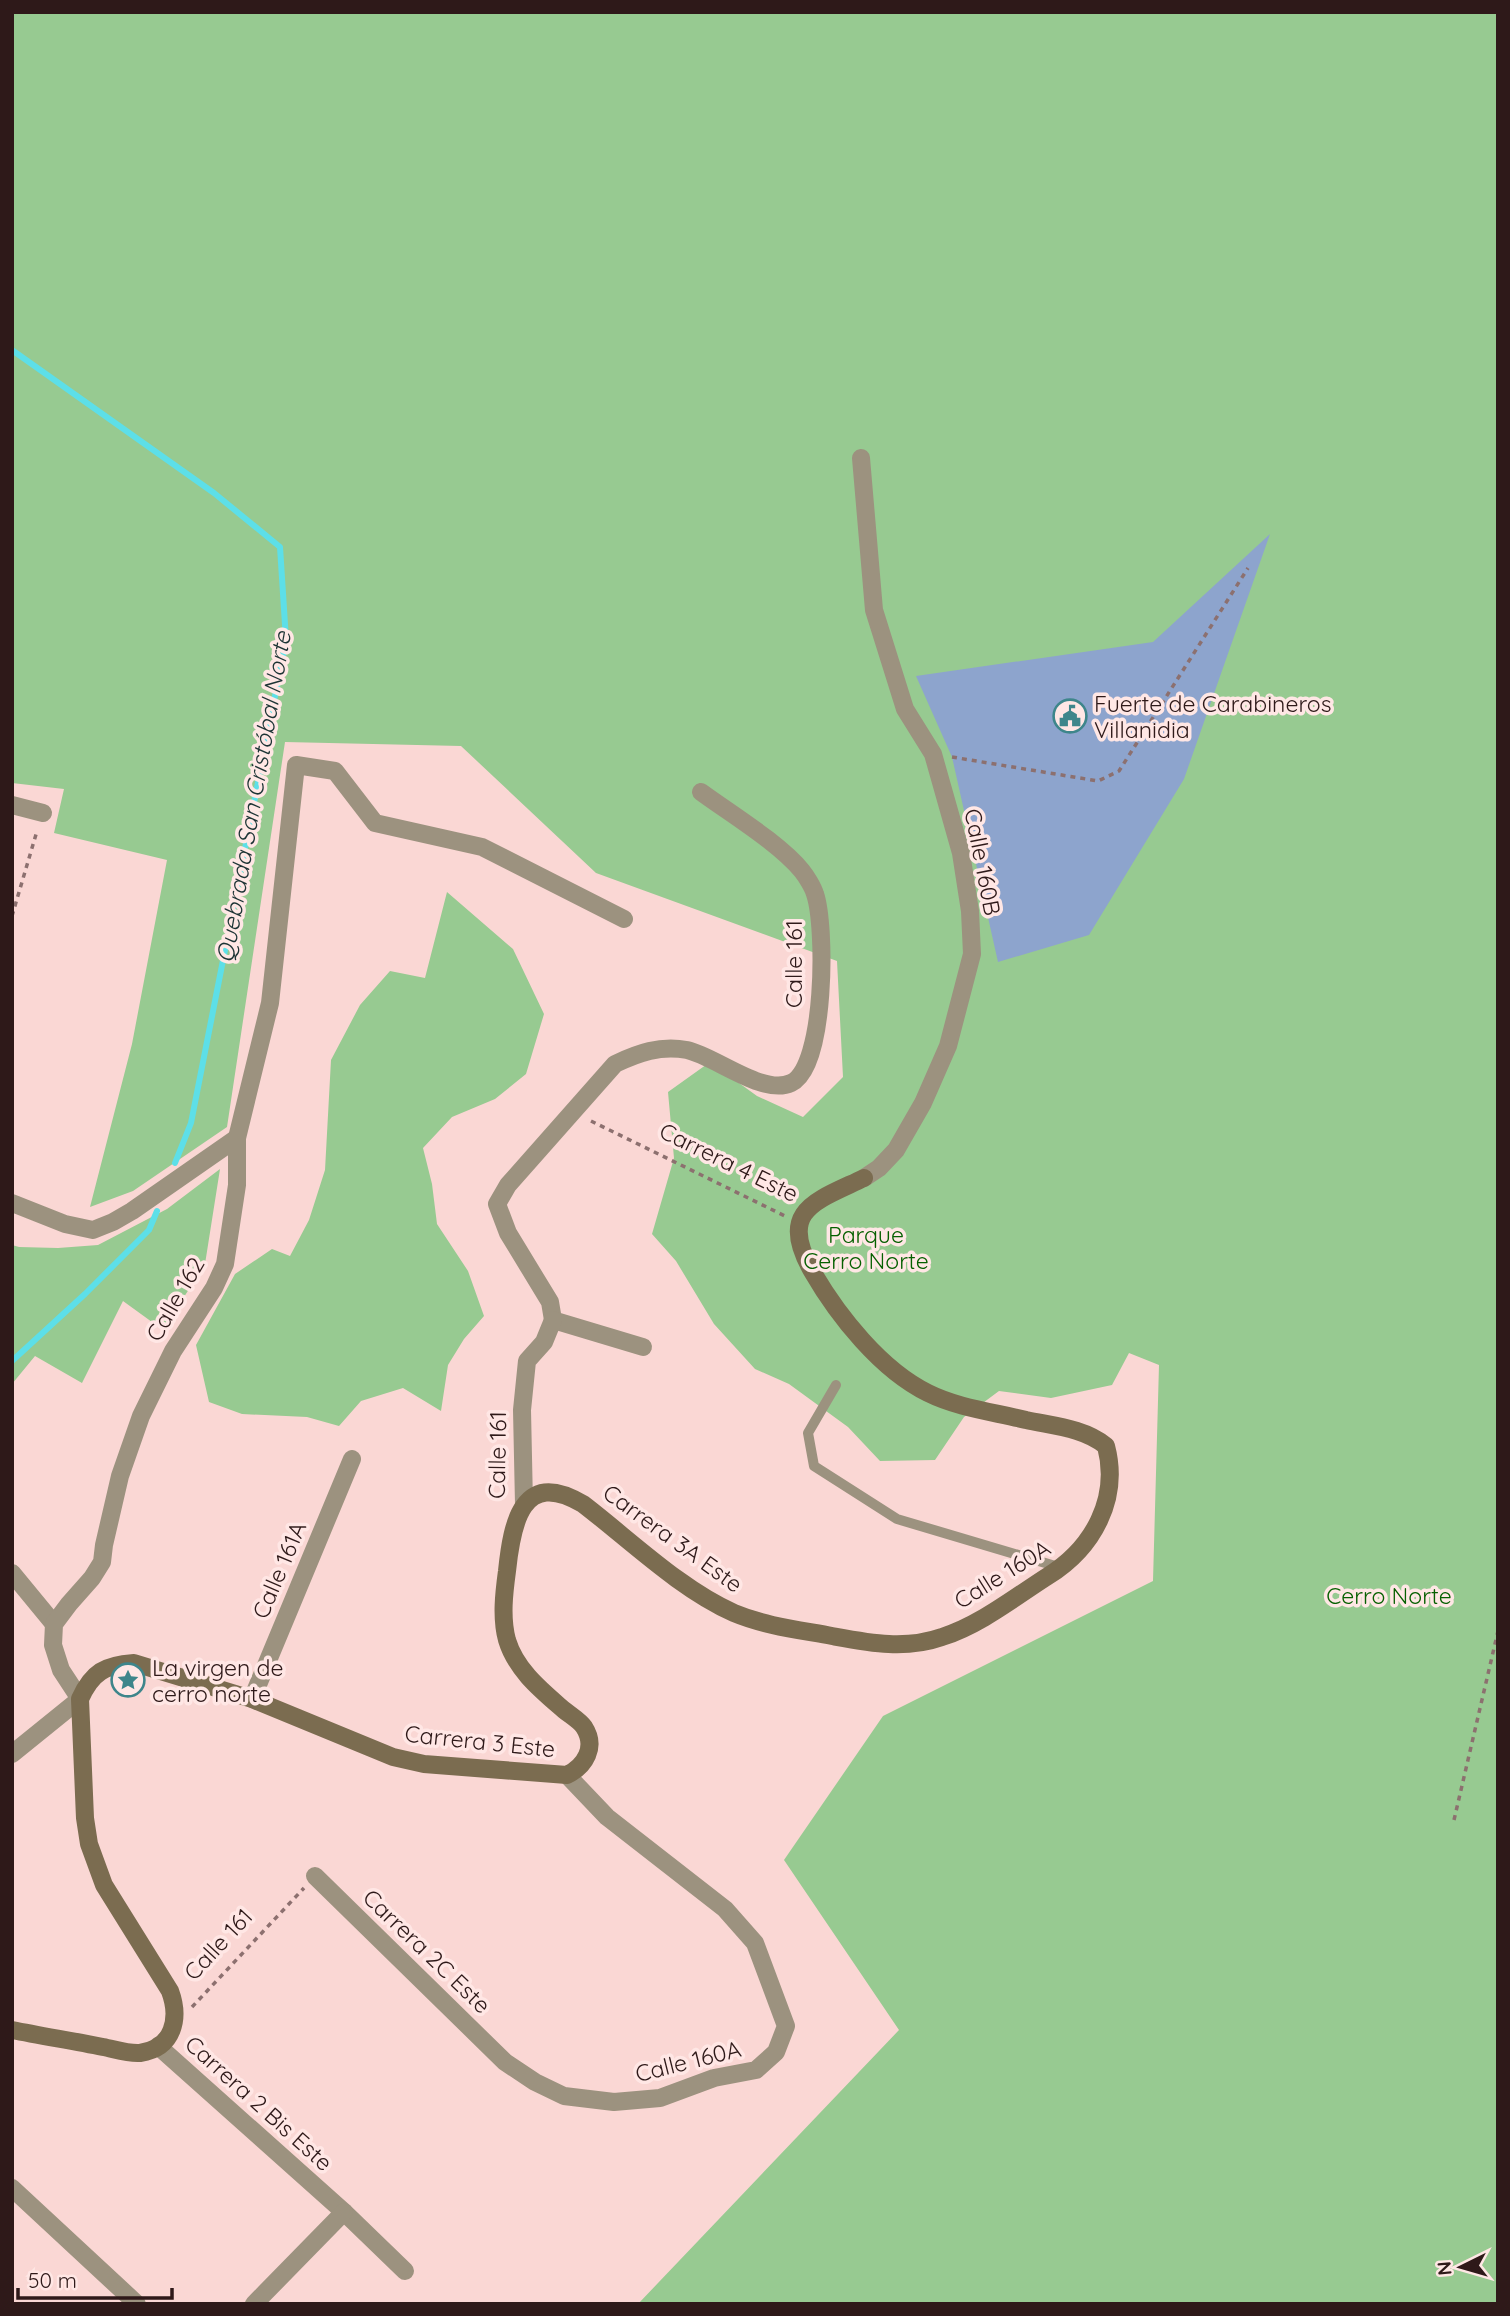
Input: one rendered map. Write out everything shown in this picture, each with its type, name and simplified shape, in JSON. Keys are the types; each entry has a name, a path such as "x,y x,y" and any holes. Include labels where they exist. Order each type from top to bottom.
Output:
{"street":[{"name":"Calle 160B","path":"799,1224 804,1211 817,1200 864,1178 879,1168 896,1150 923,1103 948,1046 972,954 970,911 961,853 933,754 905,709 874,610 861,458"},
{"name":"Calle 162","path":"54,1624 93,1578 102,1562 120,1476 141,1416 173,1351 214,1288 225,1264 237,1185 237,1138 270,1003 296,765 335,771 375,823 482,847 624,919"},
{"name":"Calle 161","path":"572,1112 615,1064 638,1053 664,1048 688,1051 768,1085 791,1083 809,1060 818,1017 820,986 821,936 815,894 802,871 775,847 701,792"},
{"path":"12,805 43,813"},
{"path":"572,1112 508,1185 497,1204 508,1233 550,1302 553,1320 643,1347"},
{"path":"12,1203 65,1224 93,1230 132,1211 237,1138"},
{"name":"Carrera 4 Este","path":"799,1224 802,1251 824,1291 846,1322 887,1365 913,1385 955,1403 1083,1433 1106,1446"},
{"name":"Calle 161","path":"553,1320 544,1342 527,1361 522,1410 524,1504 516,1517 510,1541 504,1615 507,1638 514,1658 529,1677 584,1727 589,1742 588,1753 578,1770 567,1775"},
{"name":"Calle 160A","path":"878,1645 906,1645 942,1637 969,1626 1062,1568 1083,1548 1099,1522 1109,1494 1111,1473 1106,1446"},
{"name":"Calle 161A","path":"252,1699 352,1459"},
{"name":"Carrera 3A Este","path":"524,1504 551,1492 568,1495 688,1585 734,1613 763,1623 878,1645"},
{"path":"12,1573 54,1624 53,1645 61,1670 80,1699 85,1818 89,1844 104,1885 170,1991 176,2006 174,2027 168,2038 158,2046"},
{"name":"Carrera 3 Este","path":"80,1699 87,1683 99,1671 117,1664 134,1664 252,1699 393,1757 425,1764 567,1775 607,1817 725,1909 755,1943 786,2026"},
{"path":"12,1755 80,1699"},
{"name":"Carrera 2C Este","path":"315,1876 505,2062"},
{"name":"Calle 160A","path":"505,2062 535,2082 564,2096 614,2102 660,2098 714,2078 756,2070 776,2052 786,2026"},
{"name":"Carrera 2 Bis Este","path":"12,2030 138,2053 158,2046 344,2212 405,2271"},
{"path":"12,2188 136,2304"},
{"path":"254,2304 344,2212"}],"lane":[{"path":"836,1385 808,1433 814,1466 897,1519 1062,1568"}],"path":[{"path":"933,754 1098,781 1119,771 1248,568"},
{"path":"12,916 43,813"},
{"name":"Carrera 4 Este","path":"572,1112 799,1224"},
{"path":"1454,1820 1498,1631"},
{"name":"Calle 161","path":"174,2027 315,1876"}],"green space":[{"path":"12,12 1498,12 1498,2304 638,2304 899,2030 784,1860 883,1716 1153,1581 1159,1365 1129,1353 1112,1385 1051,1398 999,1391 964,1417 935,1460 880,1461 848,1427 789,1384 755,1369 714,1324 676,1261 652,1234 674,1158 668,1092 710,1062 757,1096 803,1117 843,1077 837,961 596,873 461,746 285,742 227,1127 133,1191 90,1207 132,1044 167,860 54,833 64,789 12,783"},
{"path":"447,892 513,949 544,1014 526,1074 495,1099 452,1117 423,1148 432,1184 437,1224 468,1271 484,1316 464,1339 448,1365 441,1411 403,1388 361,1401 339,1426 307,1417 242,1414 209,1402 196,1345 235,1274 272,1249 290,1256 309,1220 325,1170 331,1060 360,1005 390,971 425,978"},
{"path":"220,1169 205,1264 163,1330 123,1301 82,1383 35,1356 12,1384 12,1245 58,1248 98,1245 167,1209"}],"building":[{"name":"Fuerte de Carabineros Villanidia","path":"1270,534 1184,779 1089,935 998,962 952,757 916,676 1153,642"}],"waterway":[{"name":"Quebrada San Cristóbal Norte","path":"12,350 214,493 280,547 286,640 191,1123 175,1163"},
{"name":"Quebrada San Cristóbal Norte","path":"12,1361 149,1230 157,1211"}],"place":[{"name":"Fuerte de Carabineros Villanidia","path":"1070,716"},
{"name":"La virgen de cerro norte","path":"128,1680"}],"park label":[{"name":"Parque Cerro Norte","path":"866,1247"},
{"name":"Cerro Norte","path":"1389,1595"}]}
